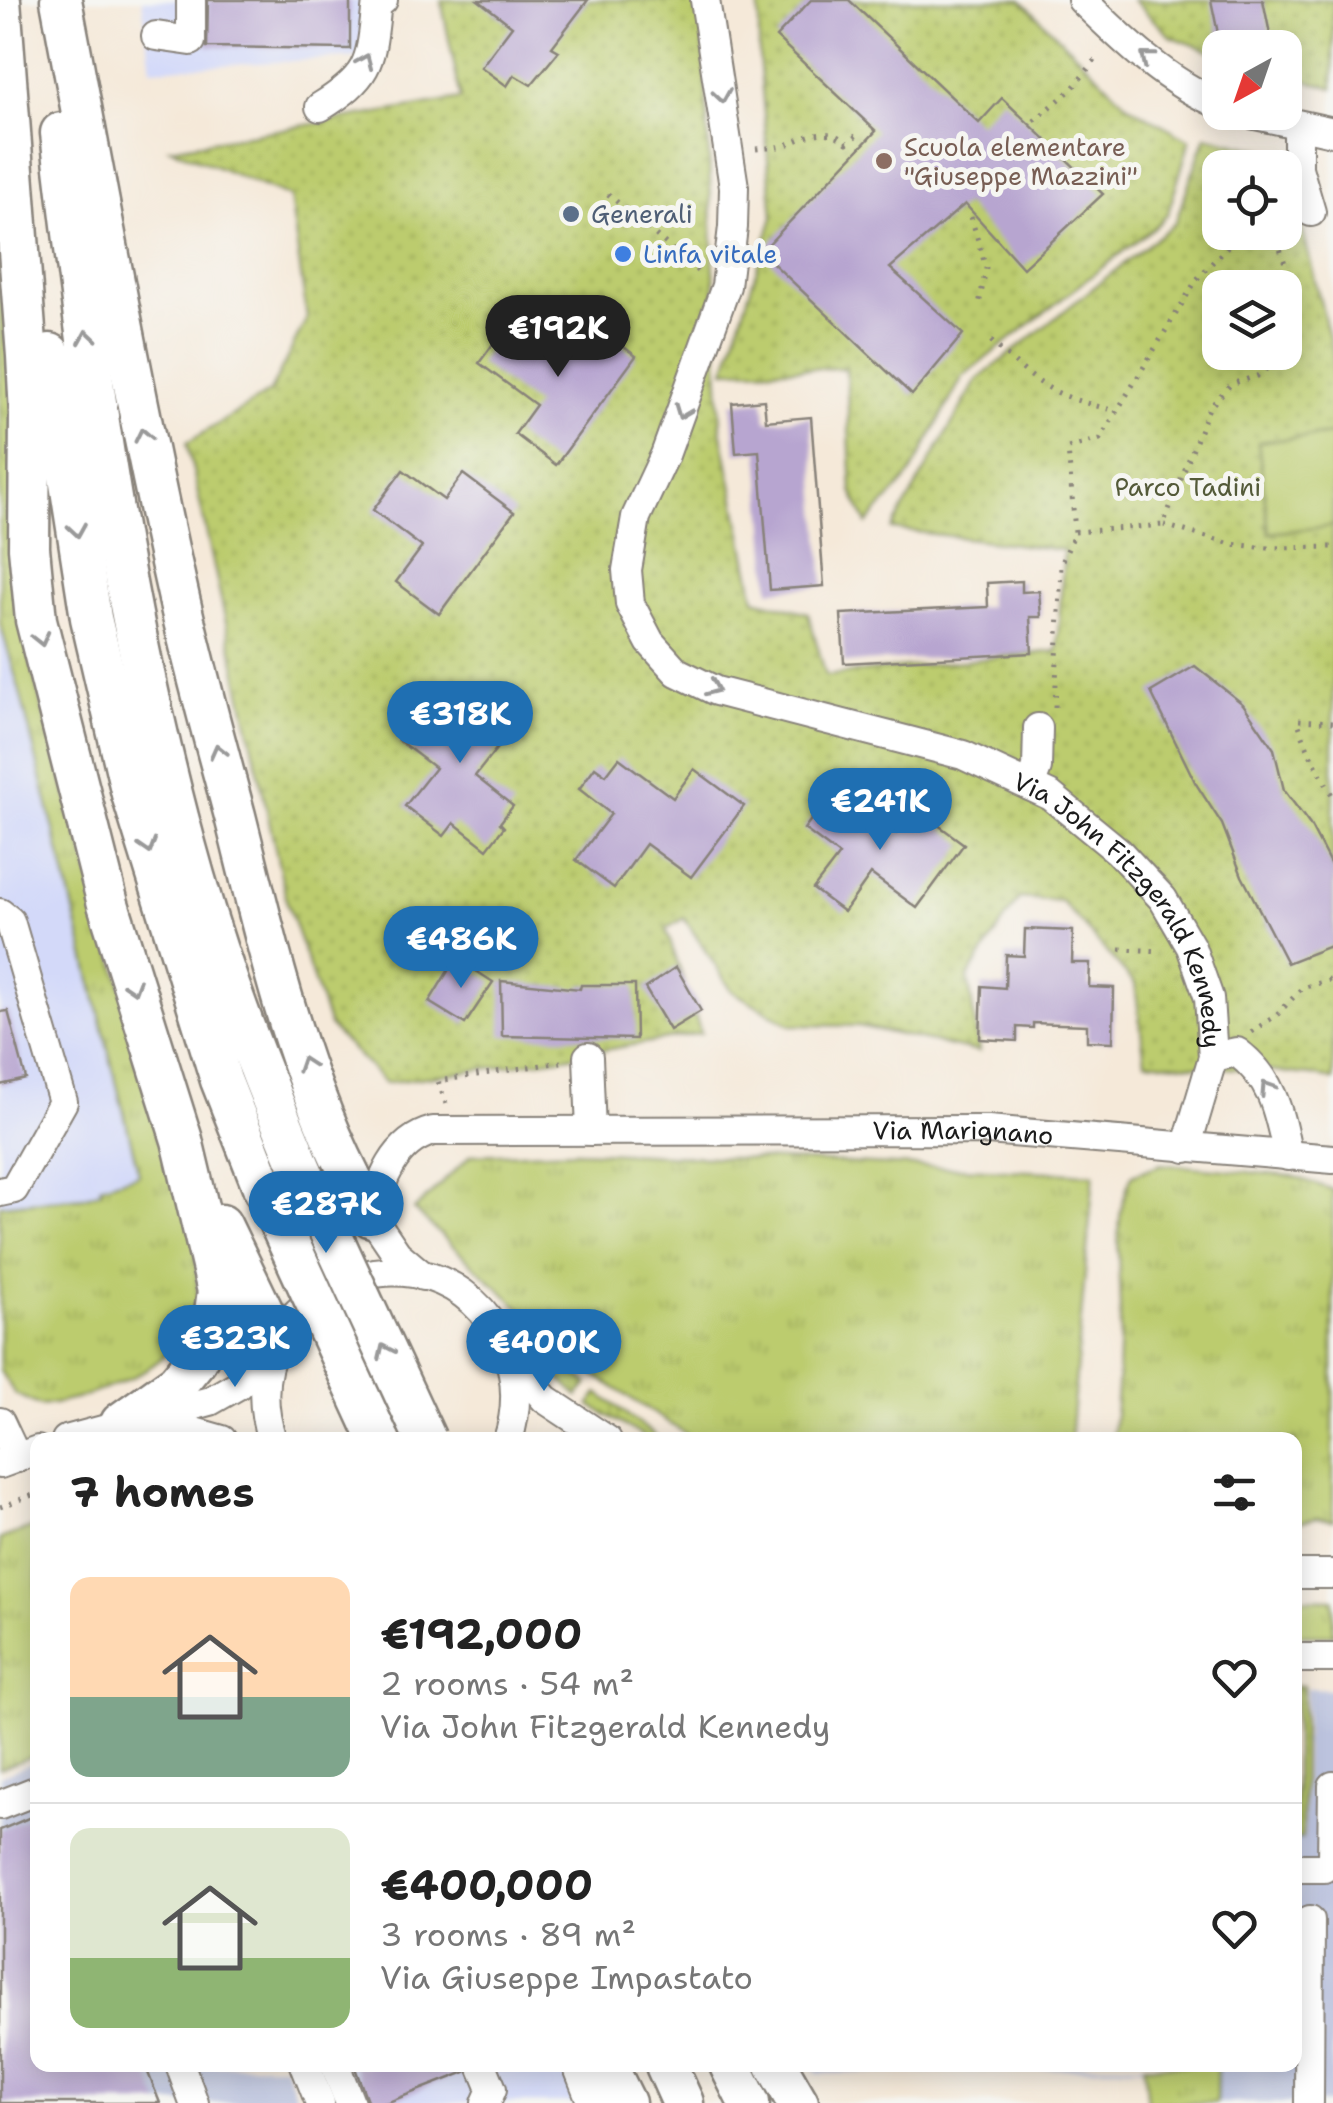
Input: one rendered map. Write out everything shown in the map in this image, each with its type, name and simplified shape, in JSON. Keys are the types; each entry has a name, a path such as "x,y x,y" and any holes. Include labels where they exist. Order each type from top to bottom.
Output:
{"highway":[{"path":"0,0 91,618 132,794 221,1080 264,1188 376,1432"},
{"path":"46,0 79,290 137,643 195,880 266,1086 422,1432"},
{"path":"61,0 132,382 181,609 287,1010 326,1125 354,1188 372,1216"},
{"path":"6,53 27,356 28,548 36,620 108,904 182,1140 218,1291 213,1327 196,1360 177,1383 120,1424"},
{"path":"182,1140 277,1341"},
{"path":"610,2072 625,2103"},
{"path":"669,2072 683,2103"},
{"path":"713,2072 727,2103"},
{"path":"734,2072 749,2103"},
{"path":"769,2072 782,2103"},
{"path":"780,2072 798,2103"}],"street":[{"path":"156,36 191,42 192,0"},
{"path":"320,107 351,88 370,61 377,2 383,0"},
{"name":"Via John Fitzgerald Kennedy","path":"705,0 734,187 729,266 694,381 636,517 627,570 630,604 650,642 678,672 716,692 963,756 1051,796 1118,851 1163,899 1191,947 1210,998 1213,1058 1186,1148"},
{"path":"1082,0 1164,72 1202,94"},
{"path":"1302,126 1332,127"},
{"path":"1298,130 1298,168 1311,212"},
{"path":"1030,786 1046,723"},
{"path":"0,913 10,921 63,1102 14,1189 0,1192"},
{"path":"1213,1058 1237,1052 1249,1062 1276,1100 1288,1156"},
{"path":"588,1057 591,1130"},
{"name":"Via Marignano","path":"372,1216 381,1183 392,1162 416,1137 433,1131 988,1130 1333,1158"},
{"path":"372,1216 397,1254 423,1276 455,1290 477,1306 518,1369 546,1399 596,1432"},
{"path":"93,1432 222,1396 247,1377 302,1306 340,1281 382,1271 423,1276"},
{"path":"271,1432 264,1392 266,1371 277,1341"},
{"path":"506,1349 515,1390 510,1432"},
{"path":"0,1422 18,1457"},
{"path":"120,1424 194,1432"},
{"path":"1302,1574 1333,1574"},
{"path":"1302,1658 1333,1658"},
{"path":"1302,1868 1324,1868 1332,1859 1333,1786"},
{"path":"0,1805 30,1793"},
{"path":"1310,2103 1313,1921"},
{"path":"183,2072 194,2103"},
{"path":"308,2072 320,2103"},
{"path":"338,2072 350,2103"},
{"path":"485,2072 492,2089 486,2103"},
{"path":"581,2072 592,2103"}],"path":[{"path":"1034,121 1072,89 1097,58"},
{"path":"756,149 778,148 814,133 836,134 848,143 862,131"},
{"path":"749,136 750,155"},
{"path":"608,194 708,280"},
{"path":"971,218 986,268 979,305"},
{"path":"1046,723 1061,566 1075,532 1068,448 1100,439 1198,278 1224,250"},
{"path":"1163,524 1210,408 1231,384 1257,376 1298,344 1297,312 1280,250"},
{"path":"991,341 1020,369 1060,397 1117,411"},
{"path":"1075,532 1163,524 1231,544 1333,547"},
{"path":"1333,722 1298,720 1310,754 1333,797"},
{"path":"1120,949 1170,952"},
{"path":"1243,1032 1249,1033 1277,1015 1302,988 1333,978"},
{"path":"0,1507 30,1496"}],"shaded area":[{"path":"142,0 363,0 362,57 151,69"},
{"path":"0,623 139,1174 101,1186 102,1191 84,1197 0,1205"},
{"path":"1306,1688 1333,1689 1333,2103 1148,2103 1145,2072 1302,2072"},
{"path":"30,1764 30,2072 287,2072 299,2103 0,2103 0,1776"},
{"path":"349,2072 572,2072 589,2103 360,2103"},
{"path":"816,2072 910,2072 817,2074"}],"green space":[{"name":"Parco Tadini","path":"441,0 702,0 721,429 755,599 808,613 826,676 1057,651 1064,550 892,529 977,380 1175,223 1206,136 1263,150 1202,150 1202,250 1302,250 1302,228 1333,353 1333,1080 1145,1061 1135,984 1061,901 1019,898 968,977 979,1052 859,1026 791,1025 732,991 684,918 666,929 701,1033 385,1083 329,1026 287,903 187,443 270,392 307,318 290,197 170,148 461,99"},
{"path":"759,0 1021,0 1129,106 1190,140 1168,213 963,376 910,475 867,524 852,491 846,368 725,370 773,217 759,56"},
{"path":"1133,0 1333,0 1333,88 1302,80 1302,30 1202,30 1202,48 1170,36"},
{"path":"0,216 11,295 13,590 44,714 196,1246 198,1304 158,1361 91,1394 40,1406 15,1394 0,1371 0,1205 84,1197 101,1191 100,1186 139,1174 0,623"},
{"path":"1333,434 1333,526 1269,533 1258,442"},
{"path":"577,1151 1094,1174 1071,1432 683,1432 587,1370 414,1210 471,1155"},
{"path":"1161,1164 1293,1176 1333,1190 1333,1520 1302,1521 1302,1432 1113,1432 1119,1352 1119,1229 1132,1175"},
{"path":"529,1336 588,1384 578,1396 545,1365"},
{"path":"598,1393 650,1432 636,1432 590,1405"},
{"path":"30,1528 30,1757 0,1769 0,1539"},
{"path":"1302,1598 1333,1599 1333,1635 1302,1635"},
{"path":"1302,1686 1303,1686 1302,1838"},
{"path":"1145,2072 1217,2072 1216,2103 1148,2103"}],"building":[{"path":"208,0 350,0 350,49 207,47"},
{"path":"478,0 588,0 552,47 559,51 531,85 514,75 507,86 481,67 512,26"},
{"path":"811,0 849,0 979,123 1002,98 1103,194 1023,268 965,204 890,268 963,334 912,395 761,252 876,131 776,37"},
{"path":"1211,0 1263,0 1269,30 1217,30"},
{"path":"581,315 636,356 556,465 515,434 536,405 479,363 513,317 556,350"},
{"path":"764,400 766,421 811,417 824,586 770,590 759,451 736,453 732,403"},
{"path":"403,470 444,500 463,474 514,512 439,614 396,582 422,547 373,510"},
{"path":"1022,581 1022,592 1039,591 1041,617 1030,617 1032,653 844,663 841,614 988,607 987,583"},
{"path":"1195,666 1243,704 1274,749 1284,790 1310,825 1333,869 1333,945 1287,963 1242,876 1222,824 1196,784 1151,692"},
{"path":"480,685 510,709 504,717 515,725 475,776 513,806 500,823 504,827 487,849 454,823 444,836 405,806 435,768 398,740 430,700 454,719"},
{"path":"619,758 673,798 694,769 744,806 691,877 646,844 614,888 576,860 611,814 579,789 595,767 606,775"},
{"path":"843,793 896,833 915,808 964,844 917,908 871,874 844,912 813,889 839,855 804,829 821,806 829,812"},
{"path":"1025,929 1073,931 1072,963 1090,963 1089,987 1114,988 1113,1042 1087,1041 1087,1025 1033,1023 1033,1028 1017,1027 1017,1041 980,1039 982,986 1005,988 1006,955 1024,956"},
{"path":"456,958 493,982 465,1024 429,1002"},
{"path":"676,967 701,1011 670,1030 645,988"},
{"path":"501,981 580,989 581,985 635,985 636,1039 502,1036"},
{"path":"8,1011 26,1079 0,1085 0,1012"},
{"path":"30,1817 30,2072 148,2072 160,2103 0,2103 0,1830"},
{"path":"357,2072 466,2072 386,2103 368,2103"}],"place":[{"name":"Scuola elementare \"Giuseppe Mazzini\"","path":"884,161"},
{"name":"Generali","path":"571,214"},
{"name":"Linfa vitale","path":"623,254"}]}
